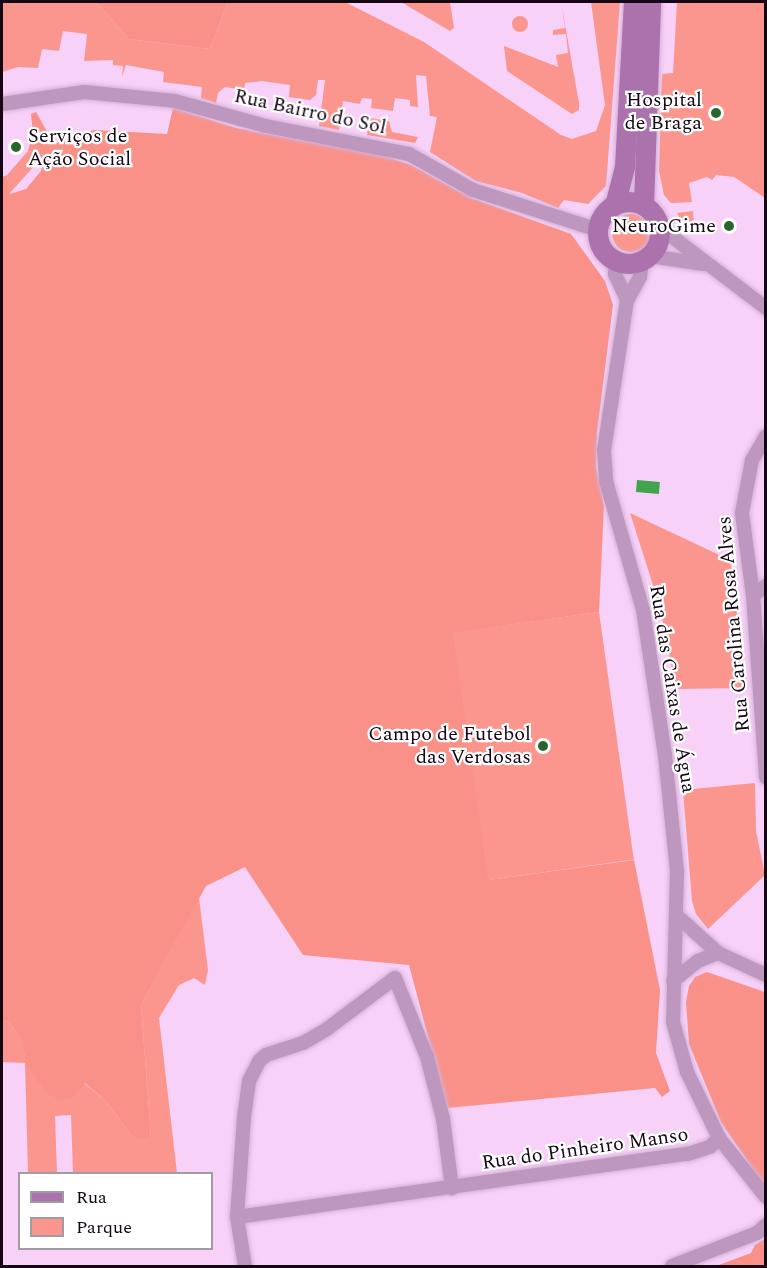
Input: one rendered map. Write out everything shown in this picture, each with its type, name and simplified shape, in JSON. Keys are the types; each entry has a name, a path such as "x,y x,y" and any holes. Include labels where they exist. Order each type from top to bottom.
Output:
{"street":[{"path":"634,2 625,167 615,206 601,220 598,230 602,249 616,262 646,259 703,264"},
{"path":"651,2 644,206 658,226 703,264 765,308"},
{"name":"Rua Bairro do Sol","path":"2,104 84,92 175,101 266,126 410,154 473,190 598,230"},
{"path":"615,206 634,203 644,206"},
{"path":"646,259 659,240 658,226"},
{"name":"Rua das Caixas de Água","path":"646,259 640,277 627,300 604,460 606,481 643,610 657,688 677,872 673,1022 679,1048 719,1138 765,1197"},
{"path":"616,262 615,274 627,300"},
{"name":"Rua Carolina Rosa Alves","path":"765,436 752,460 744,494 743,532 753,595 765,778"},
{"path":"753,595 765,586"},
{"path":"676,915 718,953 765,975"},
{"path":"673,981 686,969 718,953"},
{"path":"245,1266 237,1217 248,1090 260,1061 266,1054 303,1043 327,1029 395,978 427,1058 443,1119 452,1188"},
{"name":"Rua do Pinheiro Manso","path":"237,1217 688,1154 710,1147 719,1138"},
{"path":"672,1266 758,1233 765,1225"}],"green space":[{"path":"2,2 96,2 129,39 210,49 228,2 345,2 424,42 561,135 572,139 596,131 605,105 591,2 620,2 606,186 588,204 564,200 558,208 522,193 476,181 430,152 437,117 430,116 426,76 416,75 418,107 410,106 410,100 395,98 393,111 371,108 372,99 362,98 360,104 343,101 339,130 319,126 325,80 318,80 316,95 310,100 289,97 290,85 262,81 245,83 244,90 225,87 218,93 216,103 201,98 202,87 163,82 164,72 126,65 122,77 123,66 113,65 113,60 84,61 87,34 63,31 59,51 42,49 38,68 18,67 2,72"},
{"path":"401,2 450,2 454,28 450,31"},
{"path":"561,2 579,103 579,110 572,114 507,71 504,46 558,67 556,55 568,53 566,34 553,35 553,30 565,28"},
{"name":"Hospital de Braga","path":"677,2 765,2 765,198 734,177 716,175 712,180 707,177 689,183 692,202 671,203 664,195 659,171 662,74 673,73"},
{"path":"520,16 526,18 528,24 526,30 520,32 514,30 512,24 514,18"},
{"path":"370,118 389,121 392,132 418,137 415,143 367,135"},
{"path":"28,151 44,155 9,194 7,175"},
{"path":"693,211 694,227 690,235 677,213"},
{"path":"631,214 638,215 644,220 649,226 649,240 644,246 638,251 631,252 624,251 618,246 613,240 612,233 613,226 618,220 624,215"},
{"path":"630,513 730,560 747,688 676,689 660,607"},
{"name":"Campo de Futebol das Verdosas","path":"599,612 634,860 487,880 452,633"},
{"path":"755,783 756,831 765,875 708,929 696,914 692,901 683,790"},
{"path":"199,898 208,970 205,985 194,978 179,985 159,1018 177,1172 73,1172 71,1115 55,1116 57,1172 28,1172 25,1063 2,1062 2,1020 9,1022 24,1042 25,1062 84,1083 106,1101 130,1134 151,1137 141,1005"}],"shaded area":[{"path":"96,2 228,2 210,49 129,39"},
{"path":"173,108 236,128 380,155 411,165 471,198 571,234 605,281 613,305 597,432 596,467 604,505 599,612 453,633 488,880 634,860 660,990 656,1053 670,1091 662,1097 655,1088 447,1108 409,965 303,955 245,867 206,886 141,1005 151,1137 140,1139 130,1134 106,1101 85,1083 72,1098 61,1100 47,1094 25,1062 23,1041 9,1022 2,1020 2,177 7,175 10,194 26,189 41,171 44,155 28,151 33,133 31,114 36,112 54,144 94,130 167,134"},
{"path":"637,480 660,482 659,494 636,492"},
{"path":"707,972 765,992 765,1187 721,1122 689,1044 686,1002 689,986 695,977"},
{"path":"765,1239 765,1266 716,1266 751,1253 755,1245"}],"place":[{"name":"Hospital de Braga","path":"716,113"},
{"name":"Serviços de Ação Social","path":"16,147"},
{"name":"NeuroGime","path":"729,226"},
{"name":"Campo de Futebol das Verdosas","path":"543,746"}]}
